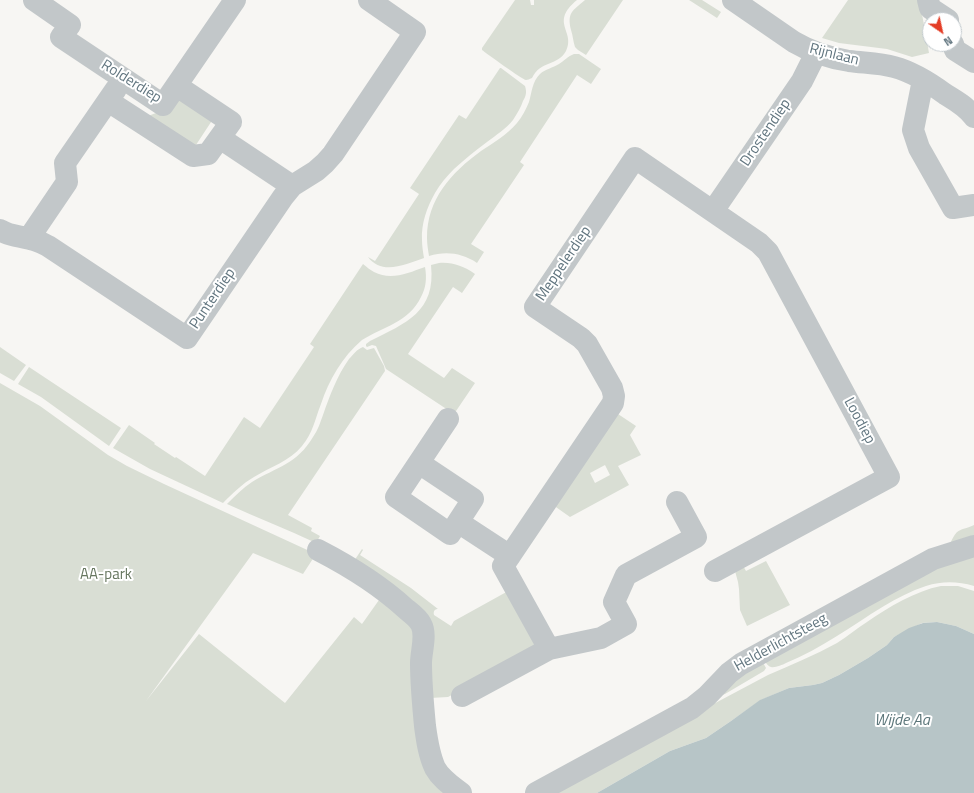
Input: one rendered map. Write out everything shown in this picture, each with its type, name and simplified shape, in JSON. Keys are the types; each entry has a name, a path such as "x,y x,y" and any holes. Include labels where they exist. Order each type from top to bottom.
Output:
{"street":[{"name":"Rolderdiep","path":"34,0 70,24 61,37 163,105 235,0"},
{"name":"Punterdiep","path":"0,230 13,235 29,238 48,246 187,338 275,208 292,186 325,164 333,154 415,32 369,0"},
{"name":"Rijnlaan","path":"734,0 794,42 816,53 848,61 873,63 903,70 923,80 953,99 974,117"},
{"path":"928,0 930,8 936,12"},
{"path":"958,52 974,62"},
{"name":"Drostendiep","path":"713,211 802,81 816,53"},
{"path":"29,238 67,182 65,163 123,78"},
{"path":"923,80 913,130 919,148 953,208 974,205"},
{"path":"108,101 192,156 208,154 231,122 177,86"},
{"path":"220,138 292,186"},
{"name":"Meppelerdiep","path":"549,649 503,566 613,403 614,396 612,388 587,344 581,338 535,307 634,158 713,211"},
{"name":"Loodiep","path":"713,211 760,243 768,252 889,477 715,571"},
{"path":"419,463 473,499 450,534 396,497 448,419"},
{"path":"462,696 549,649 601,638 626,624 614,602 626,575 696,537 677,502"},
{"path":"458,522 510,556"},
{"name":"Helderlichtsteeg","path":"536,793 692,708 707,696 729,673 741,664 933,560 974,546"},
{"path":"318,550 370,580 397,601 421,623 424,635 421,662 422,703 428,747 440,775 461,793"}],"green space":[{"path":"515,0 530,0 531,5 534,5 534,0 577,0 569,8 565,15 564,21 568,44 563,56 540,68 532,78 527,80 518,76 482,50"},
{"path":"585,0 623,0 586,55 575,47 570,24 570,16"},
{"path":"689,0 702,0 721,12 717,18"},
{"path":"848,0 922,0 922,52 929,53 912,57 887,49 839,43 822,38"},
{"path":"574,54 579,54 601,69 591,84 577,75 520,162 524,165 471,244 484,252 477,263 466,257 448,253 429,256 427,240 428,224 436,199 443,188 470,159 495,142 517,123 527,107 537,77 544,71 561,63"},
{"path":"500,68 525,86 525,97 513,120 501,132 454,169 437,190 429,204 425,216 422,234 424,258 394,267 380,266 374,263 368,257 375,261 419,194 410,188 459,115 466,119"},
{"path":"179,92 215,116 192,151 148,116 156,113"},
{"path":"439,263 458,265 475,274 462,293 453,287 408,354 444,378 452,368 475,383 454,414 386,369 376,346 366,346 366,344 370,341 395,328 416,314 429,294 431,265"},
{"path":"363,264 380,275 387,276 400,275 425,267 426,279 424,290 416,305 410,312 395,323 362,340 342,361 324,395 309,436 292,456 260,473 238,489 223,503 150,469 113,448 129,425 155,443 154,444 205,476 244,417 260,428 314,347 310,344"},
{"path":"0,347 26,365 14,381 0,373"},
{"path":"363,347 367,350 374,348 384,366 385,371 288,515 312,528 311,531 320,536 316,543 227,504 249,484 286,464 307,446 318,429 337,379 349,359"},
{"path":"29,367 121,428 109,446 41,397 18,384"},
{"name":"AA-park","path":"0,383 40,406 108,455 127,466 316,554 303,574 253,553 146,701 199,634 285,703 354,617 362,624 379,600 416,625 415,662 452,793 0,793"},
{"path":"615,412 636,426 630,435 641,455 618,466 629,485 570,517 553,505","holes":["605,465 610,475 595,483 590,473"]},
{"path":"974,525 974,540 950,544 957,532"},
{"path":"362,549 363,550 360,555 411,588 438,609 434,610 434,615 451,626 454,621 510,590 536,642 530,653 448,697 430,698 429,637 354,561"},
{"path":"974,551 974,586 950,582 926,586 894,600 824,644 783,665 771,667 767,665 763,658 936,565"},
{"path":"766,561 790,605 747,626 740,610 739,589 735,571 741,562 746,571"},
{"path":"941,586 958,586 974,591 974,634 956,626 937,622 922,623 894,637 887,645 839,675 822,683 789,688 761,700 706,738 670,751 597,793 546,793 768,675 812,656 837,643 875,616 902,600 931,588"},
{"path":"761,659 766,668 764,671 725,694 715,694"}],"water":[{"name":"Wijde Aa","path":"937,622 956,626 974,634 974,793 597,793 670,751 706,738 760,700 789,688 822,683 868,658 887,645 894,637 909,628 923,623"}]}
